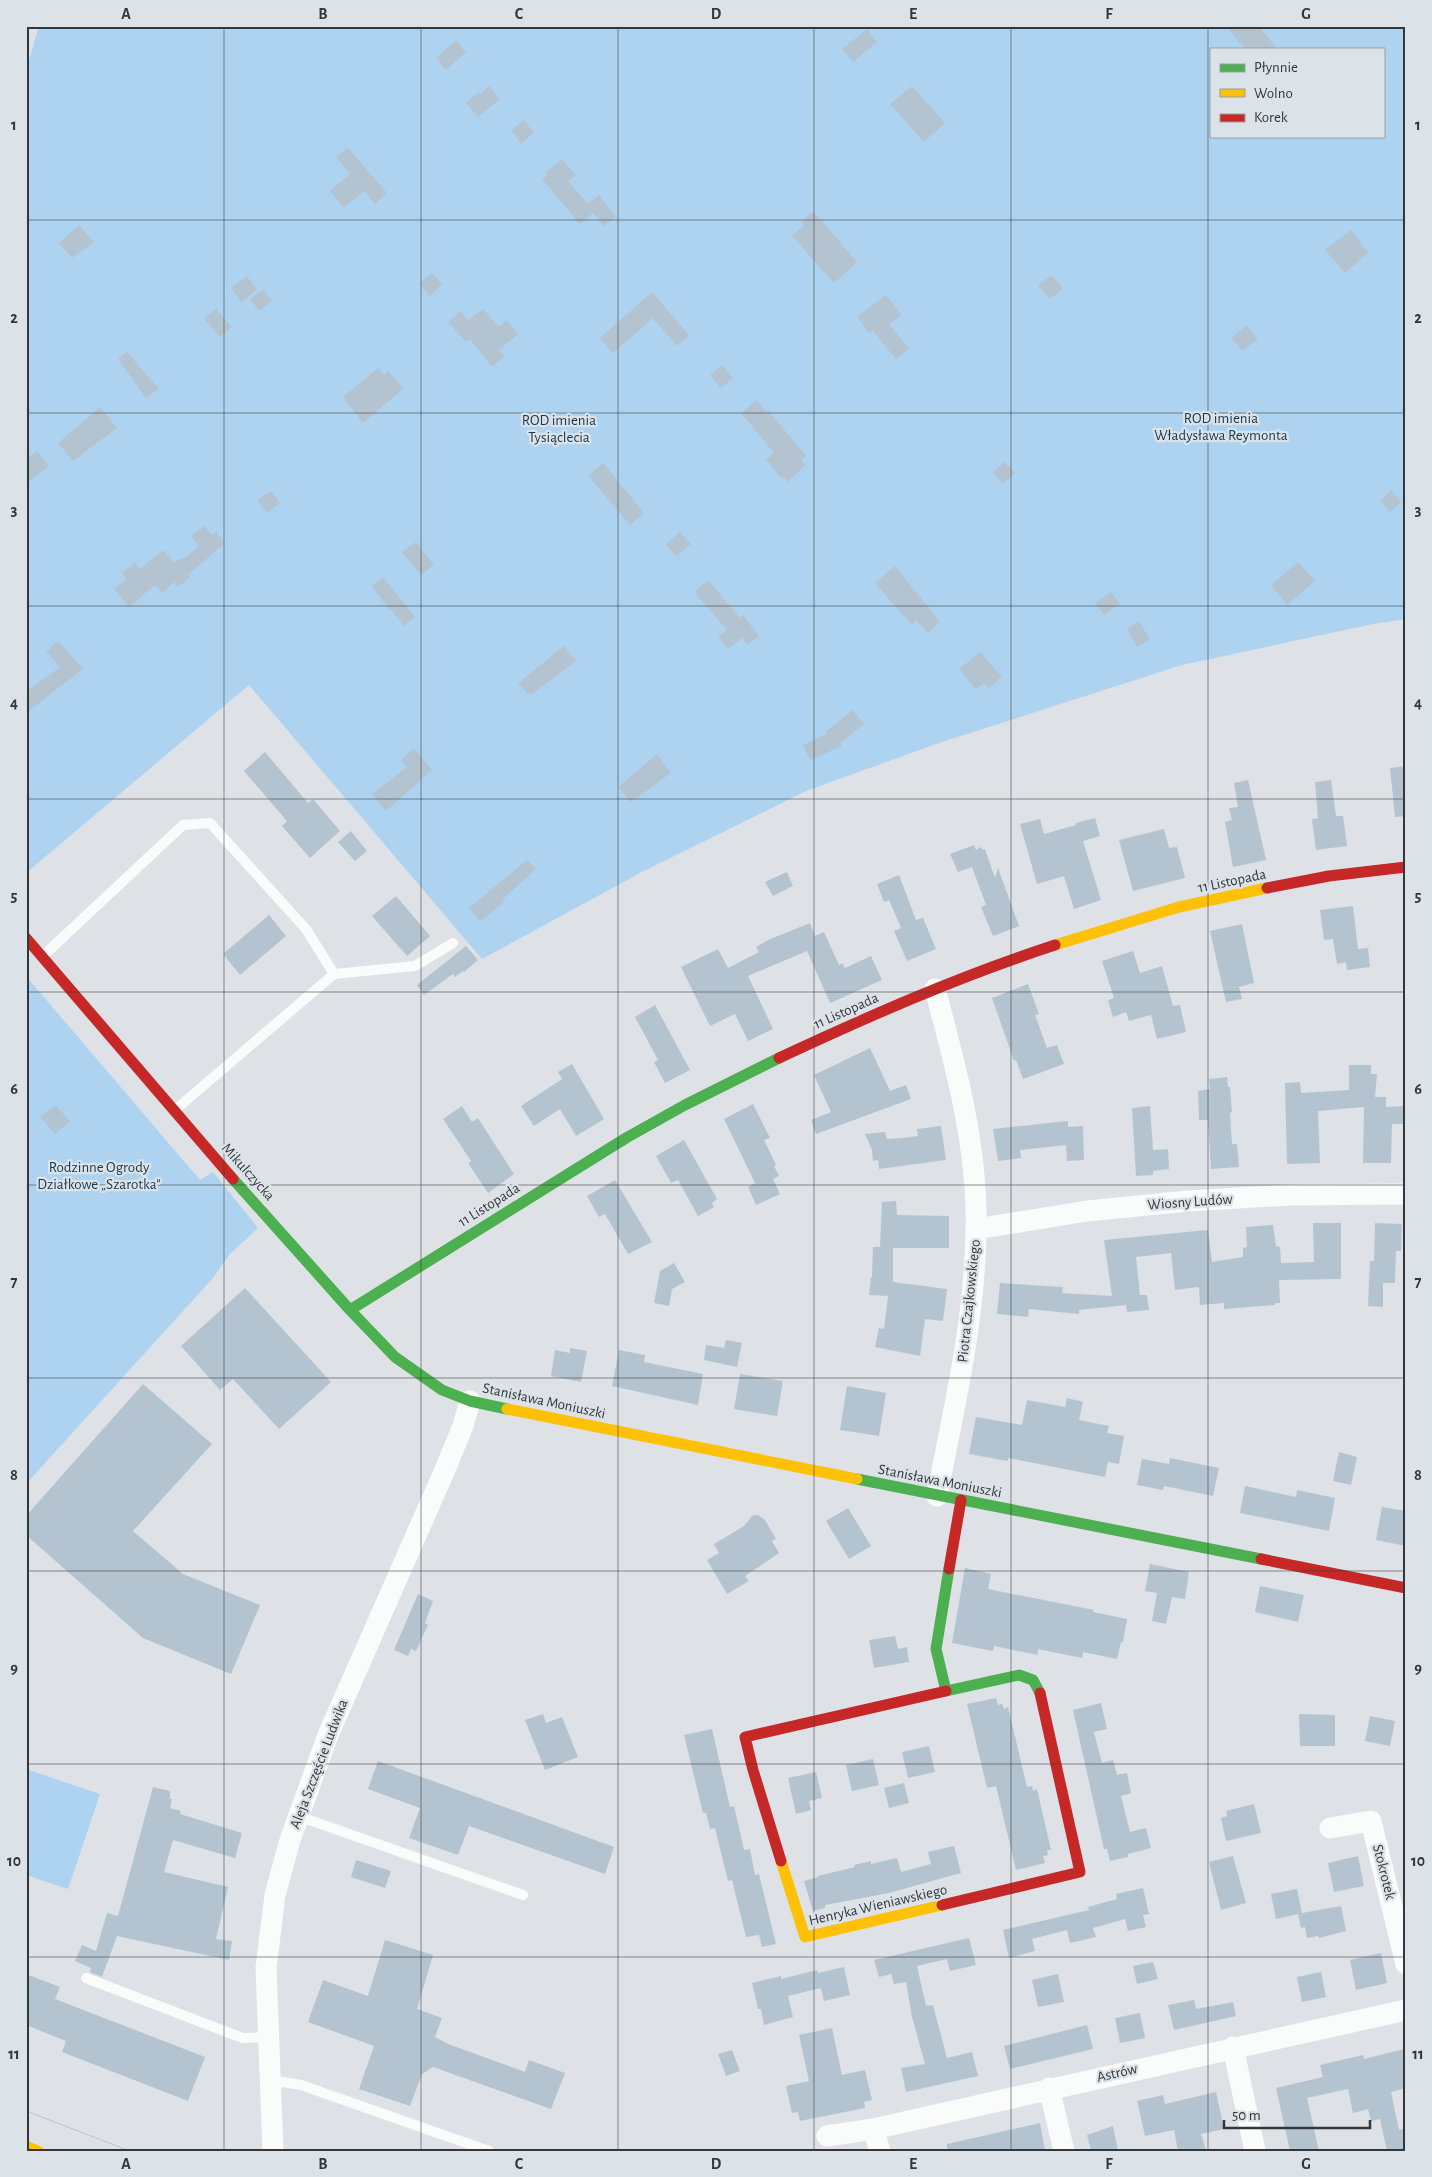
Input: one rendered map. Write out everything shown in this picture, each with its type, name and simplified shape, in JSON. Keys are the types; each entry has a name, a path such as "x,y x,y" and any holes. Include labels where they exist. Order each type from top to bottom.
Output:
{"street":[{"name":"11 Listopada","path":"350,1310 550,1184 665,1116 762,1066 935,989 1000,963 1065,941 1185,907 1298,882 1406,867"},
{"name":"Mikulczycka","path":"26,938 174,1111 350,1310 395,1356 421,1377 442,1390 470,1400"},
{"name":"Piotra Czajkowskiego","path":"935,989 957,1071 965,1112 972,1160 976,1229 969,1321 937,1496"},
{"name":"Wiosny Ludów","path":"976,1229 1087,1210 1188,1201 1290,1195 1406,1194"},
{"name":"Stanisława Moniuszki","path":"470,1400 530,1414 937,1496 1406,1588"},
{"name":"Aleja Szczęście Ludwika","path":"273,2151 266,1968 275,1896 298,1816 328,1735 444,1472 463,1426 470,1400"},
{"path":"946,1691 936,1650 937,1634 961,1500"},
{"name":"Henryka Wieniawskiego","path":"1019,1675 1028,1676 1035,1681 1039,1689 1080,1872 805,1937 753,1770 745,1737 946,1691 1019,1675"},
{"name":"Stokrotek","path":"1330,1828 1371,1821 1406,1964"},
{"name":"Astrów","path":"827,2136 873,2129 1049,2088 1406,2010"},
{"path":"1233,2047 1255,2151"},
{"path":"1049,2088 1064,2151"},
{"path":"873,2129 880,2151"},
{"path":"26,2146 38,2151"}],"lane":[{"path":"42,956 183,825 210,823 306,929 334,974"},
{"path":"174,1111 334,974 416,966 453,943"},
{"path":"298,1816 523,1895"},
{"path":"86,1978 244,2038 268,2037"},
{"path":"270,2083 301,2085 489,2151"}],"green space":[{"name":"ROD imienia Tysiąclecia","path":"39,26 1406,26 1406,619 1373,624 1182,665 939,743 806,791 640,873 482,959 249,685 26,873 26,70"},
{"name":"Rodzinne Ogrody Działkowe „Szarotka”","path":"26,976 200,1180 213,1172 258,1228 230,1254 213,1278 26,1484"},
{"path":"26,1769 100,1794 68,1889 26,1875"}],"building":[{"path":"1226,26 1259,26 1276,48 1244,48"},
{"path":"867,29 877,42 853,62 842,49"},
{"path":"456,40 466,52 446,70 436,58"},
{"path":"489,86 500,99 478,117 466,103"},
{"path":"912,86 945,123 924,142 890,104"},
{"path":"524,120 534,133 521,144 511,130"},
{"path":"348,148 387,193 375,204 364,191 344,208 330,191 350,174 336,157"},
{"path":"562,159 576,175 568,181 588,204 599,195 616,217 604,226 593,213 580,224 542,179 548,174 546,172"},
{"path":"813,211 857,262 834,283 792,236 804,225 801,222"},
{"path":"79,225 94,242 72,258 59,243"},
{"path":"1351,230 1368,253 1345,273 1325,250"},
{"path":"432,273 442,284 430,296 419,284"},
{"path":"1051,275 1063,288 1050,299 1038,286"},
{"path":"247,276 257,290 241,302 231,288"},
{"path":"263,289 272,301 259,311 250,299"},
{"path":"652,292 689,335 677,346 653,318 613,353 600,338"},
{"path":"886,295 902,315 889,324 909,349 896,359 873,331 869,333 857,317"},
{"path":"216,309 232,327 220,337 204,319"},
{"path":"483,309 499,327 507,320 518,334 499,350 504,357 492,367 470,339 466,342 448,322 461,311 468,320"},
{"path":"1247,325 1258,339 1242,351 1231,338"},
{"path":"127,352 159,389 146,398 118,359"},
{"path":"722,365 733,378 721,388 710,375"},
{"path":"378,368 384,375 388,371 403,389 363,423 343,397"},
{"path":"757,400 766,412 768,410 806,456 801,460 805,465 788,482 784,477 782,479 766,460 774,453 741,413"},
{"path":"100,407 117,428 73,461 58,443"},
{"path":"37,451 49,466 26,484 26,460"},
{"path":"1005,462 1015,473 1002,484 993,472"},
{"path":"603,463 644,513 630,525 588,476"},
{"path":"1391,490 1401,502 1390,512 1380,501"},
{"path":"271,491 280,503 267,513 257,500"},
{"path":"204,526 212,535 216,532 225,543 188,575 190,577 178,587 174,582 162,593 155,585 129,607 114,589 127,579 122,573 135,563 140,569 163,550 174,562 186,557 199,546 191,536"},
{"path":"680,532 691,544 676,556 666,544"},
{"path":"416,542 434,565 421,575 402,552"},
{"path":"1298,562 1315,581 1287,605 1271,585"},
{"path":"895,566 940,622 928,633 916,620 912,625 875,583"},
{"path":"383,577 415,617 404,626 390,611 372,586"},
{"path":"708,580 740,618 743,615 759,636 748,645 742,638 728,649 718,637 727,630 694,592"},
{"path":"1111,592 1120,604 1104,615 1095,603"},
{"path":"1139,621 1150,639 1137,647 1127,629"},
{"path":"58,641 83,669 26,713 26,692 60,667 46,651"},
{"path":"564,646 576,661 531,695 530,693 528,694 518,683"},
{"path":"980,652 1002,677 989,688 984,683 976,690 959,669"},
{"path":"853,710 864,724 840,743 842,746 810,760 803,745 827,734 825,732"},
{"path":"414,748 432,770 386,811 372,794 407,767 401,760"},
{"path":"265,752 308,803 313,799 340,831 310,858 282,826 287,821 244,771"},
{"path":"657,754 671,773 631,802 618,787"},
{"path":"1406,766 1406,816 1395,817 1390,768"},
{"path":"1248,780 1266,860 1233,867 1225,822 1232,820 1229,808 1238,807 1234,783"},
{"path":"1331,780 1336,816 1343,816 1347,846 1316,850 1312,819 1318,818 1315,782"},
{"path":"1095,818 1100,836 1083,841 1101,900 1074,909 1064,876 1037,884 1020,824 1040,819 1044,834"},
{"path":"1164,829 1169,848 1177,847 1185,878 1133,891 1119,840"},
{"path":"351,831 367,851 355,861 338,842"},
{"path":"974,845 976,850 981,847 983,850 985,849 995,878 998,868 1019,926 993,936 981,907 986,905 972,867 958,872 950,854"},
{"path":"527,860 536,869 502,900 504,902 480,922 469,908"},
{"path":"787,872 793,886 773,896 765,882"},
{"path":"899,875 916,920 923,918 936,949 907,961 894,931 901,928 889,900 884,902 877,884"},
{"path":"396,896 430,936 407,956 372,916"},
{"path":"1353,906 1358,949 1368,948 1370,967 1347,970 1346,962 1337,964 1333,939 1324,940 1320,910"},
{"path":"269,915 286,936 240,975 223,954"},
{"path":"810,923 815,936 824,932 839,965 842,963 845,968 871,956 882,980 830,1003 807,951 748,976 773,1029 748,1041 735,1014 710,1026 681,967 718,949 728,968 759,952 756,947 768,940"},
{"path":"1242,924 1254,983 1239,987 1242,999 1226,1002 1210,931"},
{"path":"466,946 478,960 464,972 455,977 453,974 424,995 417,985"},
{"path":"1133,951 1140,973 1162,966 1173,1006 1180,1005 1186,1032 1157,1039 1151,1015 1129,1021 1126,1012 1113,1017 1108,1000 1114,998 1102,961"},
{"path":"1028,984 1039,1014 1035,1015 1047,1048 1057,1045 1064,1064 1023,1079 1016,1060 1014,1061 992,998"},
{"path":"655,1005 690,1070 665,1083 654,1062 658,1060 635,1017"},
{"path":"870,1048 890,1091 906,1085 911,1099 816,1134 811,1120 831,1112 814,1075"},
{"path":"572,1064 604,1119 576,1136 560,1109 534,1126 521,1106 562,1079 558,1072"},
{"path":"1349,1065 1371,1065 1371,1074 1377,1074 1375,1097 1386,1097 1386,1107 1406,1106 1406,1124 1392,1124 1391,1163 1363,1163 1364,1107 1318,1111 1320,1163 1287,1164 1285,1083 1300,1082 1301,1093 1349,1090"},
{"path":"1227,1077 1228,1087 1230,1087 1232,1112 1230,1113 1232,1144 1237,1144 1239,1167 1211,1169 1208,1120 1199,1120 1198,1091 1210,1089 1209,1079"},
{"path":"753,1104 770,1138 764,1140 776,1165 774,1166 779,1176 773,1179 780,1194 756,1205 748,1187 755,1183 724,1119"},
{"path":"55,1105 70,1121 55,1134 40,1117"},
{"path":"462,1106 472,1122 478,1118 514,1174 488,1193 468,1163 471,1161 443,1119"},
{"path":"1150,1106 1153,1150 1168,1149 1169,1169 1153,1171 1153,1175 1136,1176 1132,1108"},
{"path":"1068,1121 1068,1127 1083,1126 1084,1160 1067,1161 1066,1145 1020,1150 1021,1158 998,1161 993,1129"},
{"path":"941,1126 946,1160 879,1169 878,1160 873,1161 872,1150 865,1134 885,1132 887,1139 903,1138 918,1136 917,1129"},
{"path":"684,1140 717,1199 712,1203 714,1207 698,1216 678,1180 671,1183 656,1156"},
{"path":"615,1180 652,1242 628,1254 605,1214 599,1217 587,1196"},
{"path":"896,1201 897,1215 949,1216 949,1248 893,1248 893,1282 947,1289 943,1321 925,1319 920,1356 875,1347 879,1328 884,1329 888,1296 869,1295 873,1247 880,1247 882,1202"},
{"path":"1313,1223 1341,1223 1341,1279 1279,1280 1280,1303 1275,1303 1275,1305 1224,1309 1224,1303 1200,1305 1199,1287 1175,1290 1171,1253 1136,1257 1140,1295 1147,1295 1149,1310 1127,1312 1126,1305 1079,1310 1079,1314 1029,1309 1028,1317 997,1314 1000,1283 1063,1287 1062,1293 1112,1296 1104,1240 1208,1230 1212,1262 1243,1257 1243,1248 1247,1247 1246,1227 1273,1225 1276,1246 1280,1247 1281,1263 1314,1262"},
{"path":"1375,1223 1402,1224 1401,1251 1396,1251 1395,1283 1383,1283 1383,1307 1368,1306 1370,1261 1374,1261"},
{"path":"674,1263 685,1282 672,1289 669,1306 654,1303 660,1271"},
{"path":"245,1288 331,1382 279,1429 233,1379 220,1390 181,1346"},
{"path":"726,1340 742,1343 737,1367 704,1360 706,1345 724,1348"},
{"path":"570,1348 587,1351 581,1382 551,1376 555,1350 570,1353"},
{"path":"619,1350 645,1355 644,1362 703,1374 698,1405 612,1386"},
{"path":"740,1374 783,1381 777,1416 734,1409"},
{"path":"143,1384 212,1444 133,1531 183,1574 260,1605 231,1674 143,1638 26,1535 26,1516"},
{"path":"847,1386 886,1393 879,1436 840,1430"},
{"path":"1067,1398 1083,1402 1079,1420 1109,1426 1107,1433 1124,1436 1119,1464 1108,1462 1105,1477 1008,1458 1008,1461 969,1454 976,1417 1022,1425 1027,1400 1065,1407"},
{"path":"1339,1452 1357,1457 1351,1485 1333,1481"},
{"path":"1170,1458 1219,1468 1213,1496 1164,1486 1163,1490 1137,1485 1142,1459 1169,1464"},
{"path":"1245,1486 1296,1497 1297,1490 1335,1498 1329,1531 1240,1513"},
{"path":"1382,1507 1406,1511 1406,1546 1376,1540"},
{"path":"848,1508 871,1546 849,1559 826,1521"},
{"path":"753,1515 758,1515 765,1520 776,1539 772,1541 779,1553 745,1576 749,1581 727,1594 707,1560 719,1553 714,1544 744,1526"},
{"path":"1150,1564 1189,1572 1185,1599 1172,1597 1166,1624 1152,1621 1157,1593 1145,1591"},
{"path":"965,1568 991,1574 988,1589 1094,1610 1093,1612 1127,1619 1123,1642 1121,1642 1117,1659 1083,1652 1082,1658 1038,1649 1038,1655 994,1646 993,1651 952,1643"},
{"path":"1260,1586 1304,1595 1298,1622 1255,1612"},
{"path":"418,1594 433,1601 425,1623 428,1625 416,1651 411,1649 408,1656 394,1650"},
{"path":"895,1636 898,1649 907,1647 909,1662 874,1668 869,1640"},
{"path":"996,1698 998,1705 1002,1704 1004,1709 1008,1707 1027,1787 1032,1786 1033,1791 1037,1789 1051,1850 1047,1850 1048,1855 1043,1856 1045,1863 1016,1870 996,1786 987,1788 967,1704"},
{"path":"1101,1703 1107,1729 1094,1732 1102,1763 1113,1760 1117,1775 1127,1773 1131,1793 1121,1796 1130,1832 1146,1828 1151,1848 1128,1854 1128,1857 1110,1861 1107,1849 1104,1849 1073,1710"},
{"path":"543,1714 546,1723 562,1717 578,1757 545,1770 525,1720"},
{"path":"1299,1714 1335,1715 1335,1746 1300,1746"},
{"path":"1370,1716 1395,1721 1390,1746 1365,1741"},
{"path":"712,1729 730,1807 734,1806 744,1850 750,1849 755,1875 759,1874 776,1944 762,1947 759,1935 746,1937 732,1880 728,1881 715,1828 710,1829 706,1813 703,1813 684,1735"},
{"path":"929,1746 935,1772 908,1778 902,1752"},
{"path":"873,1759 879,1785 852,1791 846,1765"},
{"path":"378,1761 614,1847 605,1874 469,1826 458,1855 409,1838 420,1808 368,1789"},
{"path":"816,1772 822,1798 809,1801 811,1810 796,1814 788,1778"},
{"path":"904,1783 909,1803 889,1808 884,1788"},
{"path":"153,1787 170,1791 170,1799 172,1799 170,1808 181,1811 180,1814 242,1833 235,1858 173,1840 164,1872 228,1887 216,1939 232,1941 229,1960 117,1936 102,1977 90,1972 91,1968 75,1961 82,1945 96,1951 107,1913 118,1916"},
{"path":"1254,1804 1261,1833 1226,1841 1221,1818 1227,1816 1226,1811"},
{"path":"954,1846 961,1873 889,1893 825,1905 825,1908 813,1911 804,1881 855,1867 854,1865 871,1861 871,1864 897,1858 901,1872 931,1864 928,1852"},
{"path":"1233,1856 1246,1903 1221,1910 1209,1862"},
{"path":"1358,1856 1364,1886 1334,1892 1328,1863"},
{"path":"356,1860 391,1871 385,1888 351,1877"},
{"path":"1143,1888 1149,1914 1143,1915 1146,1927 1128,1931 1125,1919 1093,1928 1096,1937 1070,1943 1067,1930 1032,1939 1035,1951 1009,1958 1003,1930 1089,1910 1088,1907 1117,1899 1116,1894"},
{"path":"1297,1889 1302,1913 1341,1906 1346,1931 1319,1938 1318,1936 1307,1938 1305,1927 1301,1928 1298,1914 1276,1919 1271,1894"},
{"path":"969,1938 976,1965 950,1971 947,1959 917,1966 926,2006 933,2005 947,2058 972,2052 978,2076 906,2092 901,2068 925,2064 912,2017 906,1982 894,1984 891,1974 879,1977 874,1960"},
{"path":"385,1940 433,1955 417,2009 442,2018 435,2037 448,2044 525,2072 529,2060 565,2073 551,2109 433,2067 422,2074 410,2106 359,2089 374,2046 308,2022 323,1980 368,1996"},
{"path":"1381,1953 1387,1983 1356,1990 1350,1960"},
{"path":"1153,1962 1158,1979 1137,1984 1133,1966"},
{"path":"844,1967 850,1995 824,2001 821,1988 788,1996 793,2017 764,2025 761,2009 758,2009 752,1983 781,1976 781,1979 817,1970 818,1973"},
{"path":"1321,1972 1326,1997 1302,2002 1297,1977"},
{"path":"26,1974 60,1987 55,1999 205,2057 188,2101 62,2052 66,2041 26,2025"},
{"path":"1058,1974 1064,2002 1038,2007 1032,1980"},
{"path":"1194,2000 1196,2009 1233,2002 1236,2016 1174,2030 1168,2005"},
{"path":"1140,2013 1145,2038 1120,2043 1115,2018"},
{"path":"1087,2025 1093,2049 1010,2069 1004,2046"},
{"path":"832,2028 842,2075 865,2070 872,2100 864,2102 865,2108 800,2121 798,2112 792,2113 786,2086 809,2081 799,2035"},
{"path":"1404,2049 1406,2058 1406,2088 1391,2092 1399,2130 1406,2128 1406,2151 1387,2151 1380,2119 1371,2121 1368,2109 1353,2113 1348,2089 1307,2098 1319,2151 1290,2151 1276,2088 1323,2077 1320,2065 1363,2055 1364,2059"},
{"path":"732,2050 740,2071 726,2076 718,2054"},
{"path":"1216,2092 1224,2129 1201,2134 1206,2151 1178,2151 1174,2130 1145,2136 1137,2101 1163,2095 1165,2104"},
{"path":"1040,2123 1045,2151 947,2151 947,2144"},
{"path":"1113,2126 1118,2151 1091,2151 1087,2135"}],"tram line":[{"path":"26,2111 130,2151"}],"traffic: fast":[{"path":"350,1310 626,1138 685,1105 779,1058"},
{"path":"233,1179 350,1310 395,1357 442,1390 470,1401 507,1409"},
{"path":"857,1479 1261,1559"},
{"path":"949,1569 936,1649 946,1691 1019,1675 1033,1680 1040,1693"}],"traffic: slow":[{"path":"1055,945 1179,907 1267,888"},
{"path":"507,1409 857,1479"},
{"path":"781,1861 805,1937 942,1905"},
{"path":"26,2146 38,2151"}],"traffic: jam":[{"path":"1267,888 1329,876 1406,867"},
{"path":"26,938 233,1179"},
{"path":"779,1058 915,997 1055,945"},
{"path":"949,1569 961,1500"},
{"path":"1261,1559 1406,1588"},
{"path":"781,1861 753,1770 745,1737 946,1691"},
{"path":"942,1905 1080,1872 1040,1693"}],"park label":[{"name":"ROD imienia Władysława Reymonta","path":"1221,426"}]}
